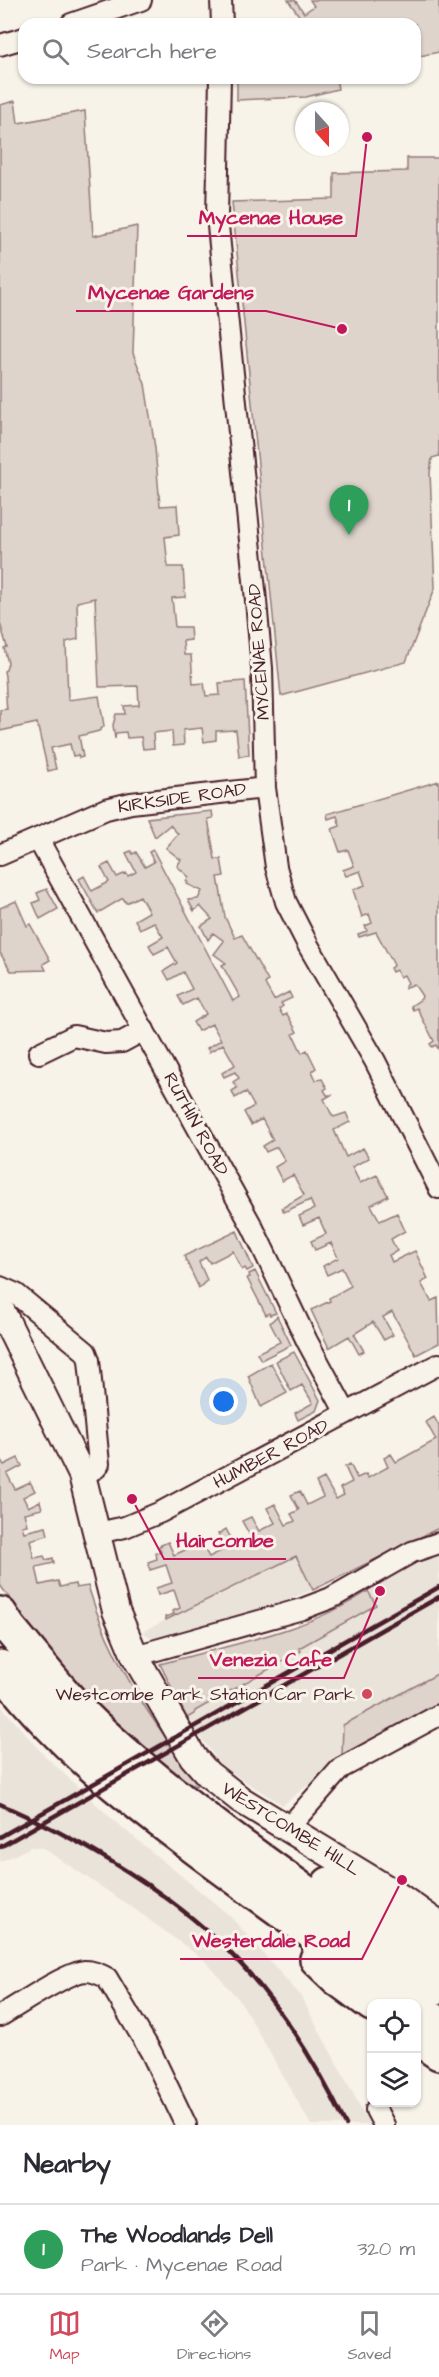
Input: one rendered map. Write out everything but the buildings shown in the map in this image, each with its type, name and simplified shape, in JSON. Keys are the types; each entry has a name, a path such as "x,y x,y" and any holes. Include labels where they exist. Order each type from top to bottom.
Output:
{"highway":[{"path":"0,1614 32,1655 101,1732 151,1776 439,1987"},
{"path":"0,1667 71,1747 123,1793 403,1999"},
{"path":"151,1776 246,1836 381,1914 439,1953"},
{"path":"228,1872 338,1980 367,2000"},
{"path":"421,2011 439,2024"},
{"path":"421,2040 439,2054"}],"street":[{"path":"88,18 141,0"},
{"path":"221,0 222,18"},
{"path":"0,45 18,40"},
{"name":"MYCENAE ROAD","path":"220,84 217,216 255,590 261,668 265,788 276,867 286,902 308,945 375,1061 439,1188"},
{"name":"KIRKSIDE ROAD","path":"0,855 106,809 265,788"},
{"name":"RUTHIN ROAD","path":"38,839 253,1228 307,1341 346,1413"},
{"path":"39,1053 74,1036 106,1043 122,1042 144,1030"},
{"path":"0,1287 16,1294 86,1352 89,1360 99,1464 82,1475"},
{"name":"WESTCOMBE HILL","path":"0,1308 82,1475 116,1611 135,1656 193,1757 208,1774 242,1800 394,1893 439,1925"},
{"name":"HUMBER ROAD","path":"98,1533 133,1524 161,1512 439,1364"},
{"path":"135,1656 302,1609 331,1598 412,1552 439,1542"},
{"path":"289,1827 341,1767 439,1715"},
{"path":"0,2016 70,1975 84,1971 97,1973 107,1978 151,2052 186,2125"}],"shaded area":[{"path":"288,0 295,0 304,13 314,6 310,0 439,0 439,52 421,56 421,18 301,18"},
{"path":"237,84 337,84 338,89 306,97 237,100"},
{"path":"15,101 18,123 85,111 93,236 137,226 133,353 145,384 155,448 160,506 177,505 179,535 165,537 168,567 183,567 185,597 172,598 175,627 190,627 191,640 183,641 184,655 191,655 193,684 204,683 206,696 220,695 219,683 245,681 249,755 239,756 236,730 216,731 216,740 204,742 202,728 183,730 184,745 173,746 172,731 153,733 154,748 143,749 141,737 127,738 126,732 116,733 115,739 113,725 116,714 125,714 124,706 139,705 138,686 99,687 95,598 77,602 78,639 66,642 68,700 99,696 104,726 99,731 79,736 83,757 73,756 70,744 51,748 56,769 48,771 37,723 0,731 0,710 7,709 4,671 8,663 4,648 7,647 0,623 0,105"},
{"path":"407,158 439,158 439,456 432,458 430,473 435,588 406,662 281,696 232,202 334,199 334,173 407,171"},
{"path":"439,781 439,1050 436,1045 432,1047 430,1044 434,1041 417,1008 413,1010 411,1006 422,996 414,984 405,988 408,983 404,975 400,977 396,970 392,972 390,968 394,965 376,932 359,937 358,934 367,931 365,926 372,923 369,914 362,917 353,890 365,885 360,871 346,876 343,870 354,866 348,850 340,852 332,829 340,826 337,816 328,819 327,814"},
{"path":"212,811 213,818 208,819 215,859 221,859 224,876 218,877 225,917 235,938 242,935 268,981 265,984 274,1000 289,992 292,998 281,1003 283,1006 279,1009 283,1016 287,1014 297,1032 293,1034 302,1053 307,1050 316,1068 312,1071 316,1080 322,1079 327,1088 324,1090 327,1095 331,1095 324,1099 332,1115 334,1117 346,1113 350,1122 334,1130 346,1157 363,1148 369,1158 352,1167 360,1183 377,1175 388,1196 371,1205 380,1221 397,1213 405,1231 391,1239 397,1251 389,1255 392,1262 415,1251 428,1279 421,1283 431,1301 438,1298 439,1343 416,1355 392,1312 383,1317 393,1335 384,1340 373,1322 354,1334 364,1351 359,1354 349,1336 329,1348 311,1310 330,1301 329,1298 351,1286 342,1268 327,1275 323,1266 338,1258 331,1243 315,1250 311,1241 326,1234 319,1218 303,1225 299,1216 314,1209 310,1200 284,1212 282,1208 304,1195 293,1175 282,1181 275,1167 285,1161 277,1147 266,1152 263,1146 273,1140 262,1119 251,1125 244,1112 254,1106 246,1092 235,1098 232,1091 237,1088 233,1082 239,1078 235,1072 224,1077 222,1073 235,1065 223,1044 209,1052 207,1048 221,1040 212,1024 198,1031 193,1022 206,1014 197,998 183,1005 178,996 192,989 183,972 169,980 164,971 177,963 168,947 154,954 149,945 163,937 154,922 140,929 135,920 149,912 140,896 126,903 123,898 98,913 79,879 84,876 92,891 109,882 101,867 109,863 117,877 126,873 128,876 136,872 126,853 136,852 145,867 154,862 149,852 153,850 233,1001 240,997 222,965 226,963 214,954 224,941 213,933 208,940 201,926 212,919 200,906 194,911 188,900 198,899 202,891 187,884 189,877 177,866 181,860 166,848 178,834 170,825 155,837 147,818"},
{"path":"47,889 58,909 40,919 33,903 40,900 37,893"},
{"path":"16,901 27,926 30,924 50,960 43,964 46,970 11,971 0,953 0,908"},
{"path":"237,1231 253,1268 247,1271 245,1268 242,1270 233,1251 210,1263 206,1257 199,1262 207,1280 199,1288 184,1256"},
{"path":"255,1271 276,1313 266,1315 247,1278"},
{"path":"277,1316 291,1345 261,1360 257,1353 280,1342 270,1323"},
{"path":"294,1352 320,1400 316,1411 298,1420 295,1413 313,1403 302,1385 291,1391 276,1361"},
{"path":"271,1363 287,1393 261,1407 248,1376"},
{"path":"434,1417 439,1426 439,1528 313,1590 296,1556 166,1620 165,1617 174,1614 173,1611 180,1608 174,1590 158,1595 156,1588 172,1583 166,1565 150,1570 148,1562 157,1559 156,1553 161,1552 159,1546 168,1542 174,1555 201,1543 209,1557 225,1549 218,1534 226,1529 234,1544 242,1540 246,1547 254,1543 242,1521 251,1517 259,1531 275,1523 267,1508 275,1504 286,1525 295,1521 291,1514 299,1510 291,1495 300,1491 307,1505 323,1497 316,1482 324,1478 336,1499 344,1495 340,1488 352,1482 345,1467 350,1464 357,1478 366,1474 368,1478 388,1467 384,1458 391,1454 396,1462 436,1440 426,1422"},
{"path":"18,1458 22,1466 7,1474 15,1489 30,1482 35,1491 23,1497 28,1507 40,1501 42,1509 24,1513 27,1525 22,1526 24,1532 46,1527 48,1535 30,1540 34,1558 44,1556 46,1560 53,1558 54,1563 36,1567 40,1585 58,1581 60,1587 75,1584 76,1588 88,1586 97,1613 120,1664 164,1736 199,1781 196,1786 170,1772 102,1713 40,1641 0,1585 0,1459 4,1465"},
{"path":"296,1555 313,1590 231,1620 157,1641 142,1632"},
{"path":"423,1556 424,1558 439,1557 439,1705 344,1756 283,1805 222,1767 187,1718 160,1664 315,1620 351,1603 368,1591 366,1588"},
{"path":"368,1591 376,1605 299,1648 301,1651 195,1711 187,1718 160,1664 294,1627 345,1605"},
{"path":"439,1673 439,1704 342,1756 343,1725"},
{"path":"0,1705 44,1755 114,1821 229,1915 300,1995 370,2125 311,2125 241,2002 204,1960 133,1908 43,1848 31,1847 0,1862"}],"railway":[{"path":"0,1837 439,1587"},
{"path":"0,1847 439,1597"},
{"path":"0,1804 57,1831 114,1863 193,1918 216,1939 255,1980 290,2026 320,2075 346,2125"}],"place":[{"name":"Mycenae House","path":"367,137"},
{"name":"Mycenae Gardens","path":"342,329"},
{"name":"The Woodlands Dell","path":"349,535"},
{"name":"Haircombe","path":"132,1499"},
{"name":"Venezia Cafe","path":"380,1591"},
{"name":"Westcombe Park Station Car Park","path":"367,1694"},
{"name":"Westerdale Road","path":"402,1880"}]}
